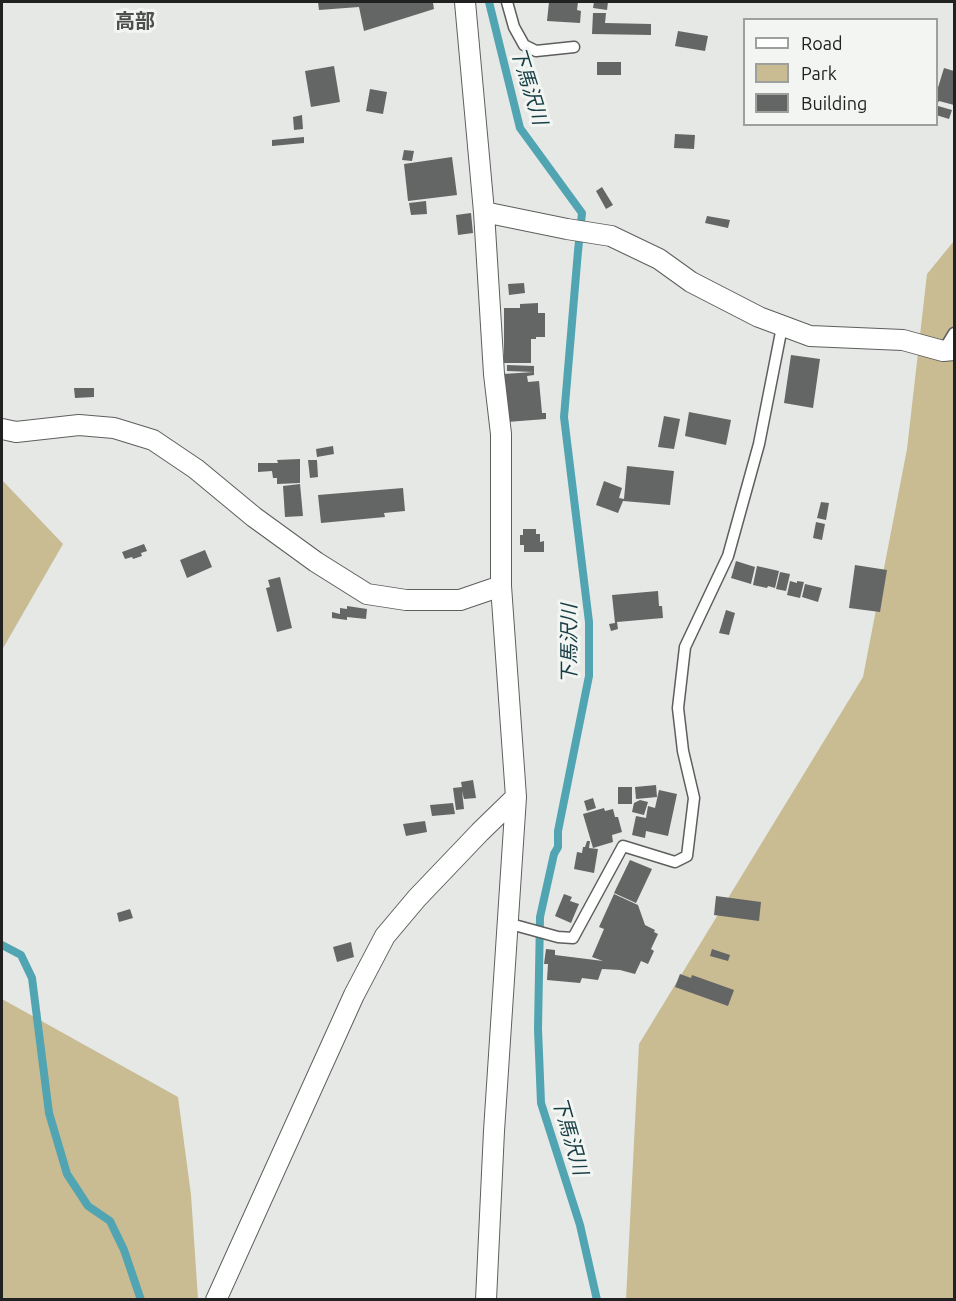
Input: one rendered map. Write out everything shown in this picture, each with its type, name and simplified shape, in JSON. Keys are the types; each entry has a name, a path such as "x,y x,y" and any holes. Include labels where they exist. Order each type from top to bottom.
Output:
{"street":[{"path":"465,2 484,212 494,374 501,434 501,586 516,797 516,925 494,1131 486,1299"},
{"path":"484,212 611,236 659,259 691,282 759,317 810,336 903,340 949,350"},
{"path":"2,429 16,432 79,425 114,428 153,440 196,469 254,517 316,562 367,594 406,600 460,600 501,586"},
{"path":"216,1299 354,995 385,936 417,898 516,797"}],"lane":[{"path":"507,2 514,27 524,45 536,51 574,47"},
{"path":"516,925 558,937 573,938 623,846 675,862 687,856 694,798 683,751 678,708 686,647 728,556 759,444 782,327"},
{"path":"949,350 954,333"}],"green space":[{"path":"954,241 954,1299 626,1300 639,1044 863,677 907,449 927,274"},
{"path":"2,480 63,544 2,650"},
{"path":"2,999 178,1097 191,1195 198,1299 2,1299"}],"building":[{"path":"318,2 436,2 433,3 434,9 364,31 359,7 319,10"},
{"path":"549,2 578,2 577,10 581,11 580,23 547,21"},
{"path":"594,2 608,2 607,10 593,8"},
{"path":"593,13 606,13 605,23 651,24 651,35 592,34"},
{"path":"678,31 708,36 705,51 675,46"},
{"path":"597,62 621,62 621,75 597,75"},
{"path":"334,66 340,102 311,107 305,71"},
{"path":"944,68 954,71 954,105 938,103 938,88"},
{"path":"370,89 387,92 383,114 366,111"},
{"path":"938,106 952,110 949,119 938,116"},
{"path":"302,115 303,129 294,130 293,117"},
{"path":"675,134 695,135 694,149 674,148"},
{"path":"304,137 304,143 272,146 272,140"},
{"path":"404,150 414,151 412,161 402,160"},
{"path":"452,157 457,195 408,201 404,164"},
{"path":"602,187 613,205 606,209 596,191"},
{"path":"426,201 427,214 411,215 409,203"},
{"path":"471,213 473,233 458,235 456,215"},
{"path":"707,216 730,220 728,228 705,223"},
{"path":"524,283 525,293 509,295 508,284"},
{"path":"538,303 538,313 545,313 545,337 531,339 531,363 504,363 504,308 520,308 520,304"},
{"path":"791,355 820,359 813,408 784,403"},
{"path":"507,365 534,366 534,372 507,371"},
{"path":"534,372 534,375 527,376 528,382 539,381 542,413 546,413 546,419 507,422 503,374"},
{"path":"74,388 94,388 94,397 75,398"},
{"path":"689,412 731,420 726,445 685,436"},
{"path":"664,416 680,419 674,449 658,447"},
{"path":"333,446 334,454 317,457 316,449"},
{"path":"300,459 300,483 277,484 277,478 273,478 272,471 258,472 258,463 278,463 277,460"},
{"path":"308,460 317,460 318,477 310,478"},
{"path":"627,466 674,471 670,505 623,501 618,513 596,505 604,481 622,488 619,498 624,499"},
{"path":"300,484 303,516 285,517 283,486"},
{"path":"403,488 405,511 384,513 385,517 321,523 318,495"},
{"path":"821,502 829,503 826,520 817,518"},
{"path":"816,522 825,524 822,540 813,538"},
{"path":"523,529 536,529 536,534 540,534 540,542 544,541 544,552 524,552 524,545 520,545 520,535 523,535"},
{"path":"144,544 147,551 141,553 142,556 125,559 122,552"},
{"path":"205,550 212,567 187,578 180,560"},
{"path":"736,561 755,567 751,584 731,578"},
{"path":"855,565 887,570 880,612 849,608"},
{"path":"757,566 779,571 775,588 753,585"},
{"path":"780,572 790,574 786,591 776,589"},
{"path":"280,577 292,628 277,632 266,588 270,587 268,580"},
{"path":"790,581 804,582 800,598 787,595"},
{"path":"805,584 822,588 818,602 802,597"},
{"path":"658,591 663,618 617,622 618,629 611,631 609,624 615,623 612,595"},
{"path":"347,606 367,609 366,619 332,618 332,612 340,614 340,608 347,609"},
{"path":"726,610 735,613 729,635 719,633"},
{"path":"473,780 476,798 464,799 462,791 464,809 456,810 453,788 462,787 461,782"},
{"path":"656,785 657,797 636,799 635,787"},
{"path":"618,787 632,787 632,804 618,804"},
{"path":"659,790 677,794 668,836 646,831 645,838 632,835 636,816 646,818 648,806 655,808"},
{"path":"593,798 596,808 587,811 584,801"},
{"path":"640,800 648,802 644,815 632,812 634,803"},
{"path":"453,803 455,814 432,816 430,805"},
{"path":"604,808 605,811 613,809 622,832 612,835 613,842 593,848 583,814"},
{"path":"425,821 427,832 406,836 403,824"},
{"path":"587,841 590,841 589,848 598,849 594,873 574,869 577,852 582,853"},
{"path":"630,860 652,869 636,903 614,893"},
{"path":"564,894 572,897 570,901 579,904 571,923 555,916"},
{"path":"614,894 638,905 645,925 658,934 651,949 654,951 648,964 641,961 635,974 602,969 598,980 582,978 580,983 547,980 548,964 544,964 546,949 555,950 555,955 603,961 592,957 604,929 599,927"},
{"path":"716,896 761,902 759,921 714,915"},
{"path":"130,909 133,918 119,922 117,913"},
{"path":"351,942 354,957 337,962 333,947"},
{"path":"712,949 730,955 728,961 710,956"},
{"path":"680,974 691,978 692,975 734,990 728,1006 675,987"}],"waterway":[{"name":"下馬沢川","path":"489,2 520,128 582,213 564,417 589,622 589,676 558,831 558,847 554,854 540,917 538,1029 541,1103 580,1225 597,1300"},
{"path":"2,945 21,955 32,978 49,1113 67,1174 88,1206 110,1221 124,1250 141,1300"}],"district":[{"name":"高部","path":"135,21"}]}
